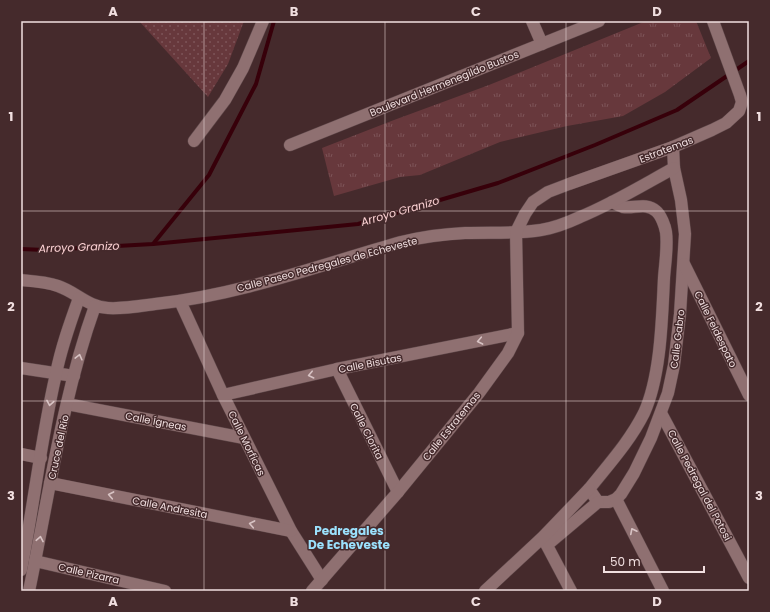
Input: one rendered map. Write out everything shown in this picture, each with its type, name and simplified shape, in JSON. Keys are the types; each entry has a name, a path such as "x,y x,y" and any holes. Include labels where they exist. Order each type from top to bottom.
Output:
{"street":[{"path":"194,141 225,100 243,68 262,21"},
{"path":"532,21 542,44"},
{"name":"Boulevard Hermenegildo Bustos","path":"290,144 599,21"},
{"name":"Estratemas","path":"516,232 533,202 548,192 673,148 712,130 732,118 739,111 742,102 740,95 713,21"},
{"name":"Calle Gabro","path":"616,499 621,494 634,473 662,413 674,365 680,314 685,234 674,168 673,148"},
{"name":"Calle Paseo Pedregales de Echeveste","path":"21,280 49,283 58,286 95,306 116,308 180,301 227,292 309,270 403,242 427,237 465,233 542,230 563,224 612,202 674,168"},
{"name":"Calle Gabro","path":"545,541 623,448 633,433 644,411 653,383 662,329 666,232 662,219 656,211 649,207 624,207 612,202"},
{"name":"Calle Estratemas","path":"312,591 398,492 508,353 518,333 519,314 516,232"},
{"name":"Calle Feldespato","path":"684,263 749,396"},
{"name":"Cruce del Río","path":"21,570 56,374 67,332 79,298"},
{"name":"Calle Morficas","path":"180,301 223,395 290,531 322,580"},
{"name":"Cruce del Río","path":"29,591 67,404 83,341 95,306"},
{"name":"Calle Bisutas","path":"223,395 337,369 518,333"},
{"path":"21,368 74,376"},
{"name":"Calle Clorita","path":"337,369 398,492"},
{"name":"Calle Ígneas","path":"67,404 244,438"},
{"name":"Calle Pedregal del Potosi","path":"662,413 749,578"},
{"path":"21,454 40,458"},
{"name":"Calle Andresita","path":"50,483 290,531"},
{"path":"589,489 598,502 609,502 616,499 663,591"},
{"name":"Calle Gabro","path":"485,591 545,541 598,502"},
{"path":"545,541 571,591"},
{"name":"Calle Pizarra","path":"35,561 165,591"}],"green space":[{"path":"139,21 244,21 228,64 208,97"},
{"path":"646,21 696,21 711,58 665,92 623,116 567,126 500,142 420,175 400,177 334,196 322,148 489,85"}],"waterway":[{"path":"153,244 209,175 256,84 274,21"},
{"name":"Arroyo Granizo","path":"21,249 45,250 153,244 358,224 498,183 595,145 677,110 749,61"}],"district":[{"name":"Pedregales De Echeveste","path":"349,538"}]}
